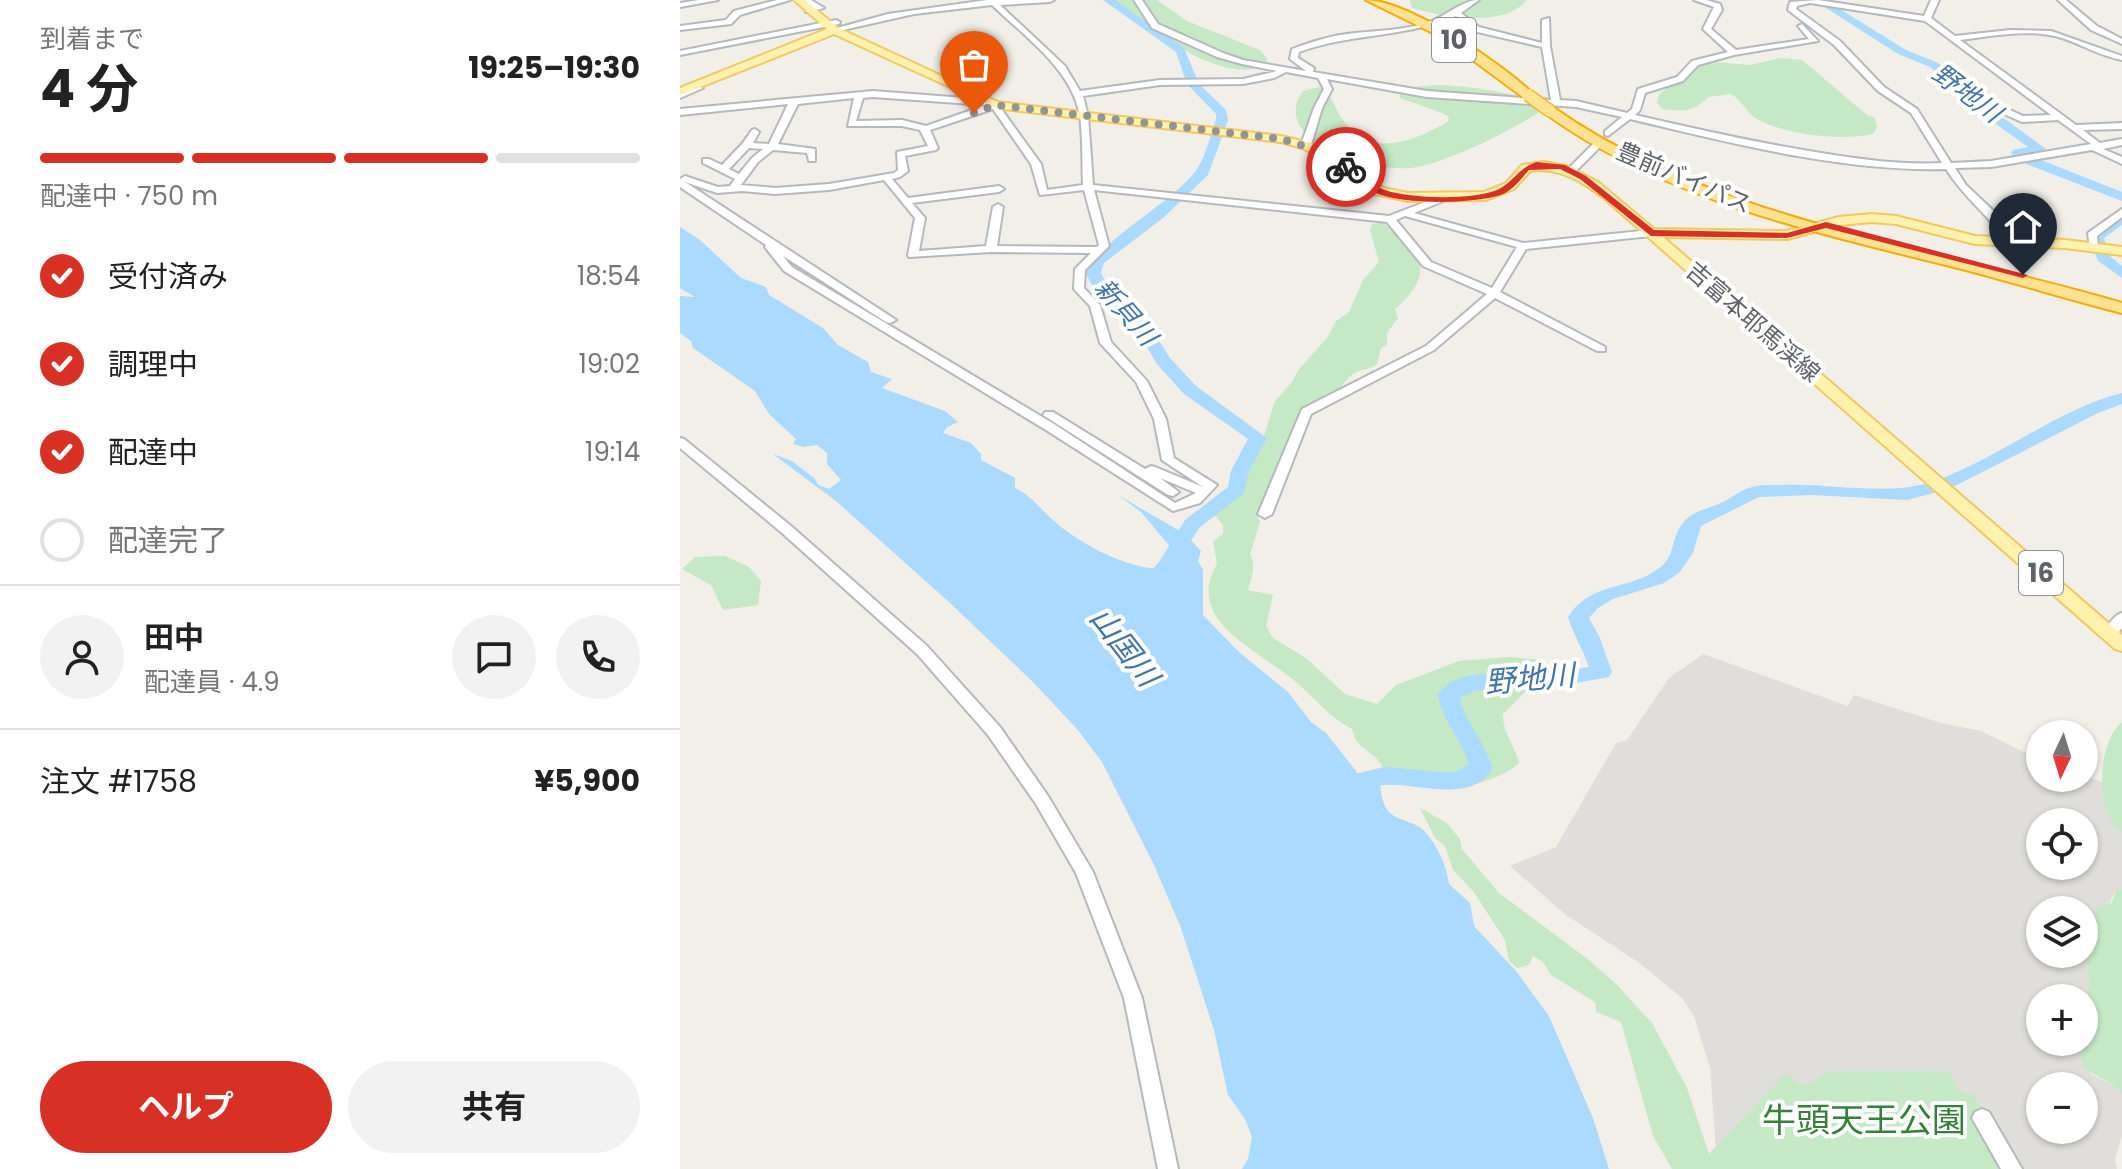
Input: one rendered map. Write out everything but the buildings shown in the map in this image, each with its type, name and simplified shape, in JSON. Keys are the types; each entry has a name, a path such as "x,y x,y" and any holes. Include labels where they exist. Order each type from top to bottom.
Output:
{"highway":[{"name":"豊前バイパス","path":"1371,0 1430,24"},
{"name":"豊前バイパス","path":"1383,0 1430,24 1555,107 1593,137 1654,169 1728,199 2122,305"}],"main road":[{"path":"804,3 828,26 996,105 1306,145 1335,158 1379,191 1408,197 1443,198 1498,193 1510,186 1526,168 1537,165 1572,170"},
{"path":"685,90 828,26"},
{"name":"吉富本耶馬渓線","path":"1572,170 1651,233 1935,482 2118,632"},
{"path":"1651,233 1769,236 1857,218 1896,220 1975,240 2122,251"}],"street":[{"path":"680,5 714,0"},
{"path":"680,28 728,22 737,13 786,0"},
{"path":"680,53 912,10 991,1 1050,0"},
{"path":"1138,0 1155,26 1220,55 1349,83 1629,115 1736,142 1866,163 1950,167 1991,164 2122,142"},
{"path":"1306,145 1328,89 1318,74 1294,59 1295,51 1318,43 1400,33 1456,13 1475,0"},
{"path":"1698,0 1717,6 1718,10 1707,29 1734,53"},
{"path":"1927,19 1935,0"},
{"path":"2062,0 2094,28 2122,42"},
{"path":"991,1 1062,68 1078,94 1084,116 1088,187 1104,246 1080,269 1079,289 1095,305 1106,343 1141,381 1160,419 1168,460 1207,481 1211,488 1202,491 1132,464"},
{"path":"1608,133 1636,110 1641,91 1680,79 1695,63 1734,53 1814,41 1792,16 1793,4 1832,2 1927,19 2098,147 2122,161"},
{"path":"1792,10 1837,43 1881,89 1914,111 1962,187 1999,222 2012,242"},
{"path":"1456,13 1476,29 1546,46"},
{"path":"1546,20 1546,46 1555,107"},
{"path":"1956,38 2004,31 2110,38"},
{"path":"2061,36 2087,49 2122,58"},
{"path":"1078,94 1160,83 1248,80 1277,74 1285,69"},
{"path":"680,112 873,94 996,105"},
{"path":"859,95 851,124 902,123 925,129 996,105"},
{"path":"733,189 773,145 795,100"},
{"path":"996,105 1036,164 1043,193 1088,187 1390,219 1443,198"},
{"path":"2007,112 2022,119 2060,117"},
{"path":"2075,128 2122,126"},
{"path":"680,180 717,190 775,191 829,187 886,177 903,171 900,154 933,148 925,129"},
{"path":"722,170 747,145 755,132"},
{"path":"747,145 804,149 812,151 812,159"},
{"path":"1572,170 1596,146"},
{"path":"706,161 740,178"},
{"path":"886,177 920,218 913,255 991,249 1100,250"},
{"path":"680,180 773,245 919,339 1132,464 1173,492"},
{"path":"905,201 999,189"},
{"path":"991,249 998,207"},
{"path":"2094,247 2092,235 2122,212"},
{"path":"1404,213 1523,246 1651,233"},
{"path":"1390,219 1427,264 1494,293 1601,349"},
{"path":"773,245 770,247 788,269 1050,427 1173,507 1179,508 1198,499 1202,491"},
{"path":"1265,514 1306,412 1430,348 1494,293 1523,246"},
{"path":"680,442 786,529 922,650 994,731 1042,800 1084,872 1133,998 1168,1169"},
{"path":"1982,1118 2012,1169"}],"shaded area":[{"path":"1703,654 1848,706 1854,695 1941,723 1981,731 2026,753 2026,792 2098,792 2098,781 2122,789 2122,890 2116,888 2098,931 2098,896 2026,896 2026,968 2088,968 2089,981 2089,984 2026,984 2026,1056 2081,1056 2090,1072 2026,1072 2026,1144 2098,1144 2098,1078 2113,1085 2122,1095 2122,1135 2115,1160 2117,1169 2019,1169 1798,1083 1716,1149 1710,1068 1694,1016 1682,998 1638,962 1566,915 1510,866 1556,847 1616,743 1627,740 1669,678"}],"green space":[{"path":"1113,0 1157,0 1187,21 1260,50 1267,59 1265,65 1248,70 1207,61 1164,38"},
{"path":"1410,0 1526,0 1517,9 1504,14 1473,18 1412,8"},
{"path":"1780,58 1802,60 1867,115 1875,118 1877,127 1873,134 1830,137 1783,129 1753,116 1731,94 1708,97 1687,110 1662,109 1657,103 1659,95 1687,68 1699,61 1750,65"},
{"path":"1449,86 1490,90 1541,102 1541,111 1497,136 1431,163 1400,168 1378,166 1332,152 1313,140 1300,126 1296,110 1303,91 1319,87 1330,97 1352,130 1378,143 1407,140 1449,121 1448,116 1442,113 1400,98 1400,93 1413,88"},
{"path":"1383,223 1418,260 1418,281 1395,309 1398,318 1387,333 1387,345 1381,348 1377,364 1353,374 1332,395 1319,398 1308,414 1262,511 1256,514 1260,521 1250,555 1253,568 1248,590 1273,595 1266,626 1273,638 1306,658 1345,694 1377,704 1396,685 1459,661 1509,657 1543,660 1542,677 1518,688 1527,690 1503,714 1519,763 1507,772 1476,784 1423,786 1390,774 1358,742 1352,729 1228,631 1210,601 1209,584 1217,564 1213,541 1223,534 1223,525 1213,513 1216,503 1236,495 1242,487 1244,474 1264,436 1275,401 1327,338 1336,321 1349,312 1363,280 1379,262 1370,230 1372,224"},
{"path":"725,556 749,567 761,581 758,605 723,610 711,585 682,569 695,557"},
{"path":"2122,722 2122,833 2113,824 2107,810 2102,778 2108,745"},
{"name":"牛頭天王公園","path":"1420,808 1447,823 1460,839 1462,849 1499,893 1589,960 1652,1023 1687,1088 1709,1154 1786,1073 1798,1083 1807,1085 1828,1071 1949,1071 1959,1091 1973,1094 2019,1169 1672,1169 1653,1136 1621,1022 1596,1012 1595,1002 1551,975 1543,962 1533,956 1529,965 1517,968 1509,961 1505,940 1473,891 1453,870 1445,846 1435,838"},
{"path":"2116,888 2122,890 2122,1095 2113,1085 2098,1076 2098,1072 2083,1068 2081,1057 2098,1056 2098,984 2089,984 2088,968 2098,968 2098,907 2112,903"}],"water":[{"name":"山国川","path":"680,227 700,240 741,278 766,287 769,295 823,328 838,345 868,362 871,372 892,379 882,388 945,411 958,422 947,427 943,433 971,443 981,454 981,460 1015,478 1015,488 1031,498 1064,529 1092,547 1125,562 1157,569 1171,567 1166,551 1178,556 1141,512 1118,495 1178,530 1196,518 1200,520 1187,536 1201,551 1198,561 1203,570 1203,615 1239,652 1288,692 1360,776 1377,775 1384,803 1391,814 1426,833 1443,862 1449,884 1470,903 1474,926 1516,971 1549,1016 1593,1118 1609,1169 1242,1169 1248,1159 1252,1137 1245,1119 1228,1095 1214,1030 1181,928 1154,865 1102,762 1077,729 1033,682 950,603 836,501 773,454 792,461 818,485 829,489 841,480 827,464 827,453 817,445 803,447 793,444 796,439 769,414 755,391 693,348 691,341 680,333 680,296 695,297 680,288"}],"waterway":[{"name":"新貝川","path":"1108,0 1180,50 1193,84 1222,113 1222,120 1203,172 1158,215 1097,261 1093,272 1100,288 1145,331 1163,361 1190,390 1258,438 1240,471 1237,489 1192,524 1166,566 1147,586"},
{"name":"野地川","path":"1827,4 1902,52 1934,65 1983,109 2039,149 2018,153 2022,156"},
{"name":"野地川","path":"2031,161 2122,197"},
{"name":"野地川","path":"2122,218 2096,237 2103,258 2122,273"},
{"name":"野地川","path":"1354,782 1384,776 1456,782 1481,769 1475,750 1454,714 1449,695 1472,683 1541,682 1601,672 1589,636 1578,617 1590,603 1657,579 1672,569 1683,553 1689,528 1703,515 1722,510 1757,491 1812,489 1907,494 1942,485 2092,409 2122,398"}],"way so far":[{"path":"974,113 996,105 1281,139 1318,150 1346,167"}],"route":[{"path":"1346,167 1368,185 1393,195 1461,198 1498,193 1510,186 1526,168 1562,166 1583,178 1651,233 1769,236 1787,235 1826,225 2023,275"}]}
